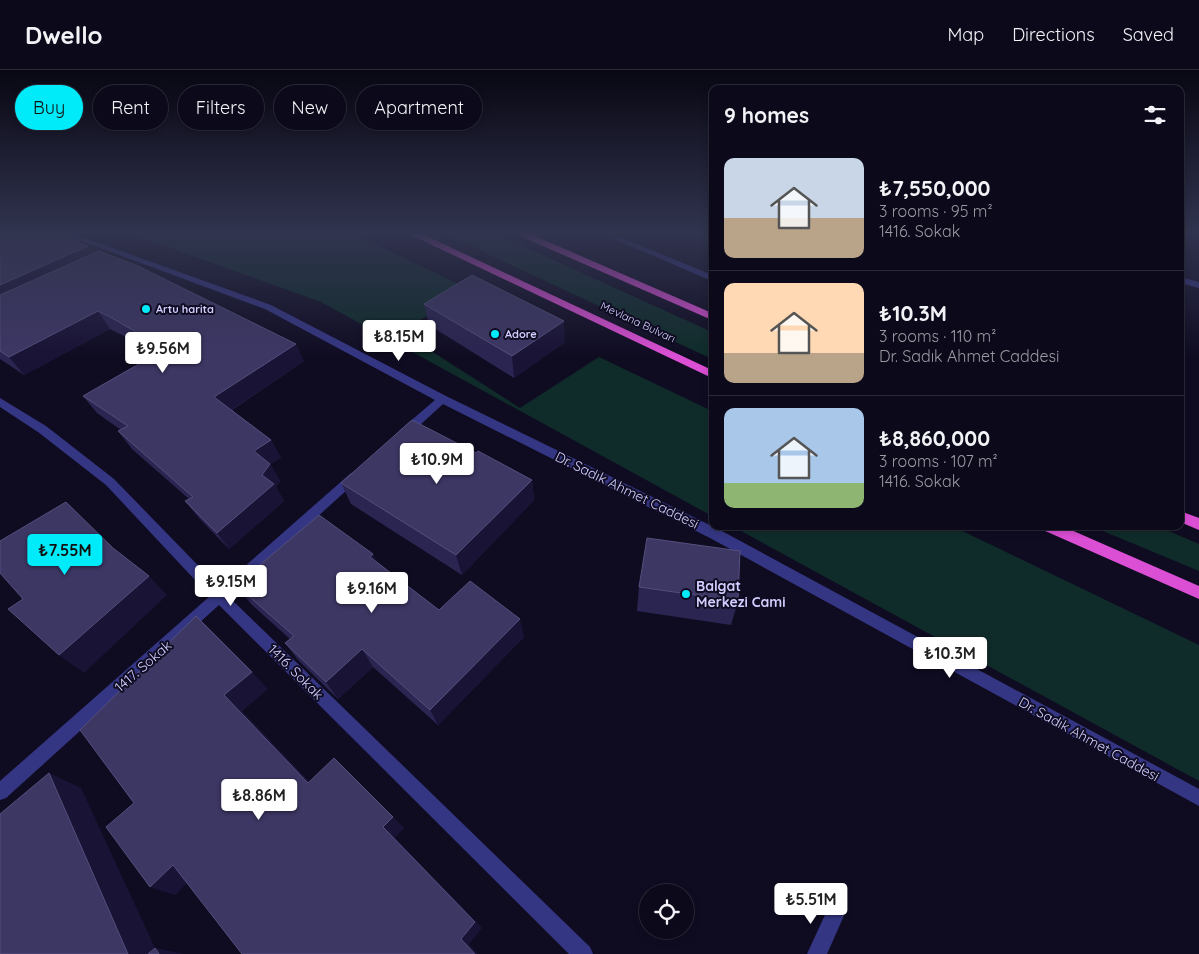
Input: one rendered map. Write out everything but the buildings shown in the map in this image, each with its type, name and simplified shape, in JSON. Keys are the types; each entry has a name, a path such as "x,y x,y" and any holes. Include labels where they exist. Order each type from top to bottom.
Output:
{"highway":[{"name":"Mevlana Bulvarı","path":"501,274 709,373"},
{"path":"615,274 709,316"},
{"path":"1184,518 1199,524"},
{"path":"1057,530 1199,593"}],"street":[{"name":"Dr. Sadık Ahmet Caddesi","path":"169,274 268,307 442,399 715,534 1199,798"},
{"path":"1184,281 1199,285"},
{"path":"390,445 442,399"},
{"name":"1416. Sokak","path":"0,402 42,429 110,482 220,598 583,954"},
{"name":"1417. Sokak","path":"0,792 368,465"},
{"path":"817,954 837,911"}],"green space":[{"path":"244,274 438,274 473,291 400,331 520,408 599,357 709,410 709,514 321,302"},
{"path":"531,274 585,274 709,331 709,358"},
{"path":"739,530 960,530 1199,645 1199,781"},
{"path":"1101,530 1166,530 1199,544 1199,571"}],"place":[{"name":"Artu harita","path":"146,309"},
{"name":"Adore","path":"495,334"},
{"name":"Balgat Merkezi Cami","path":"686,594"}]}
